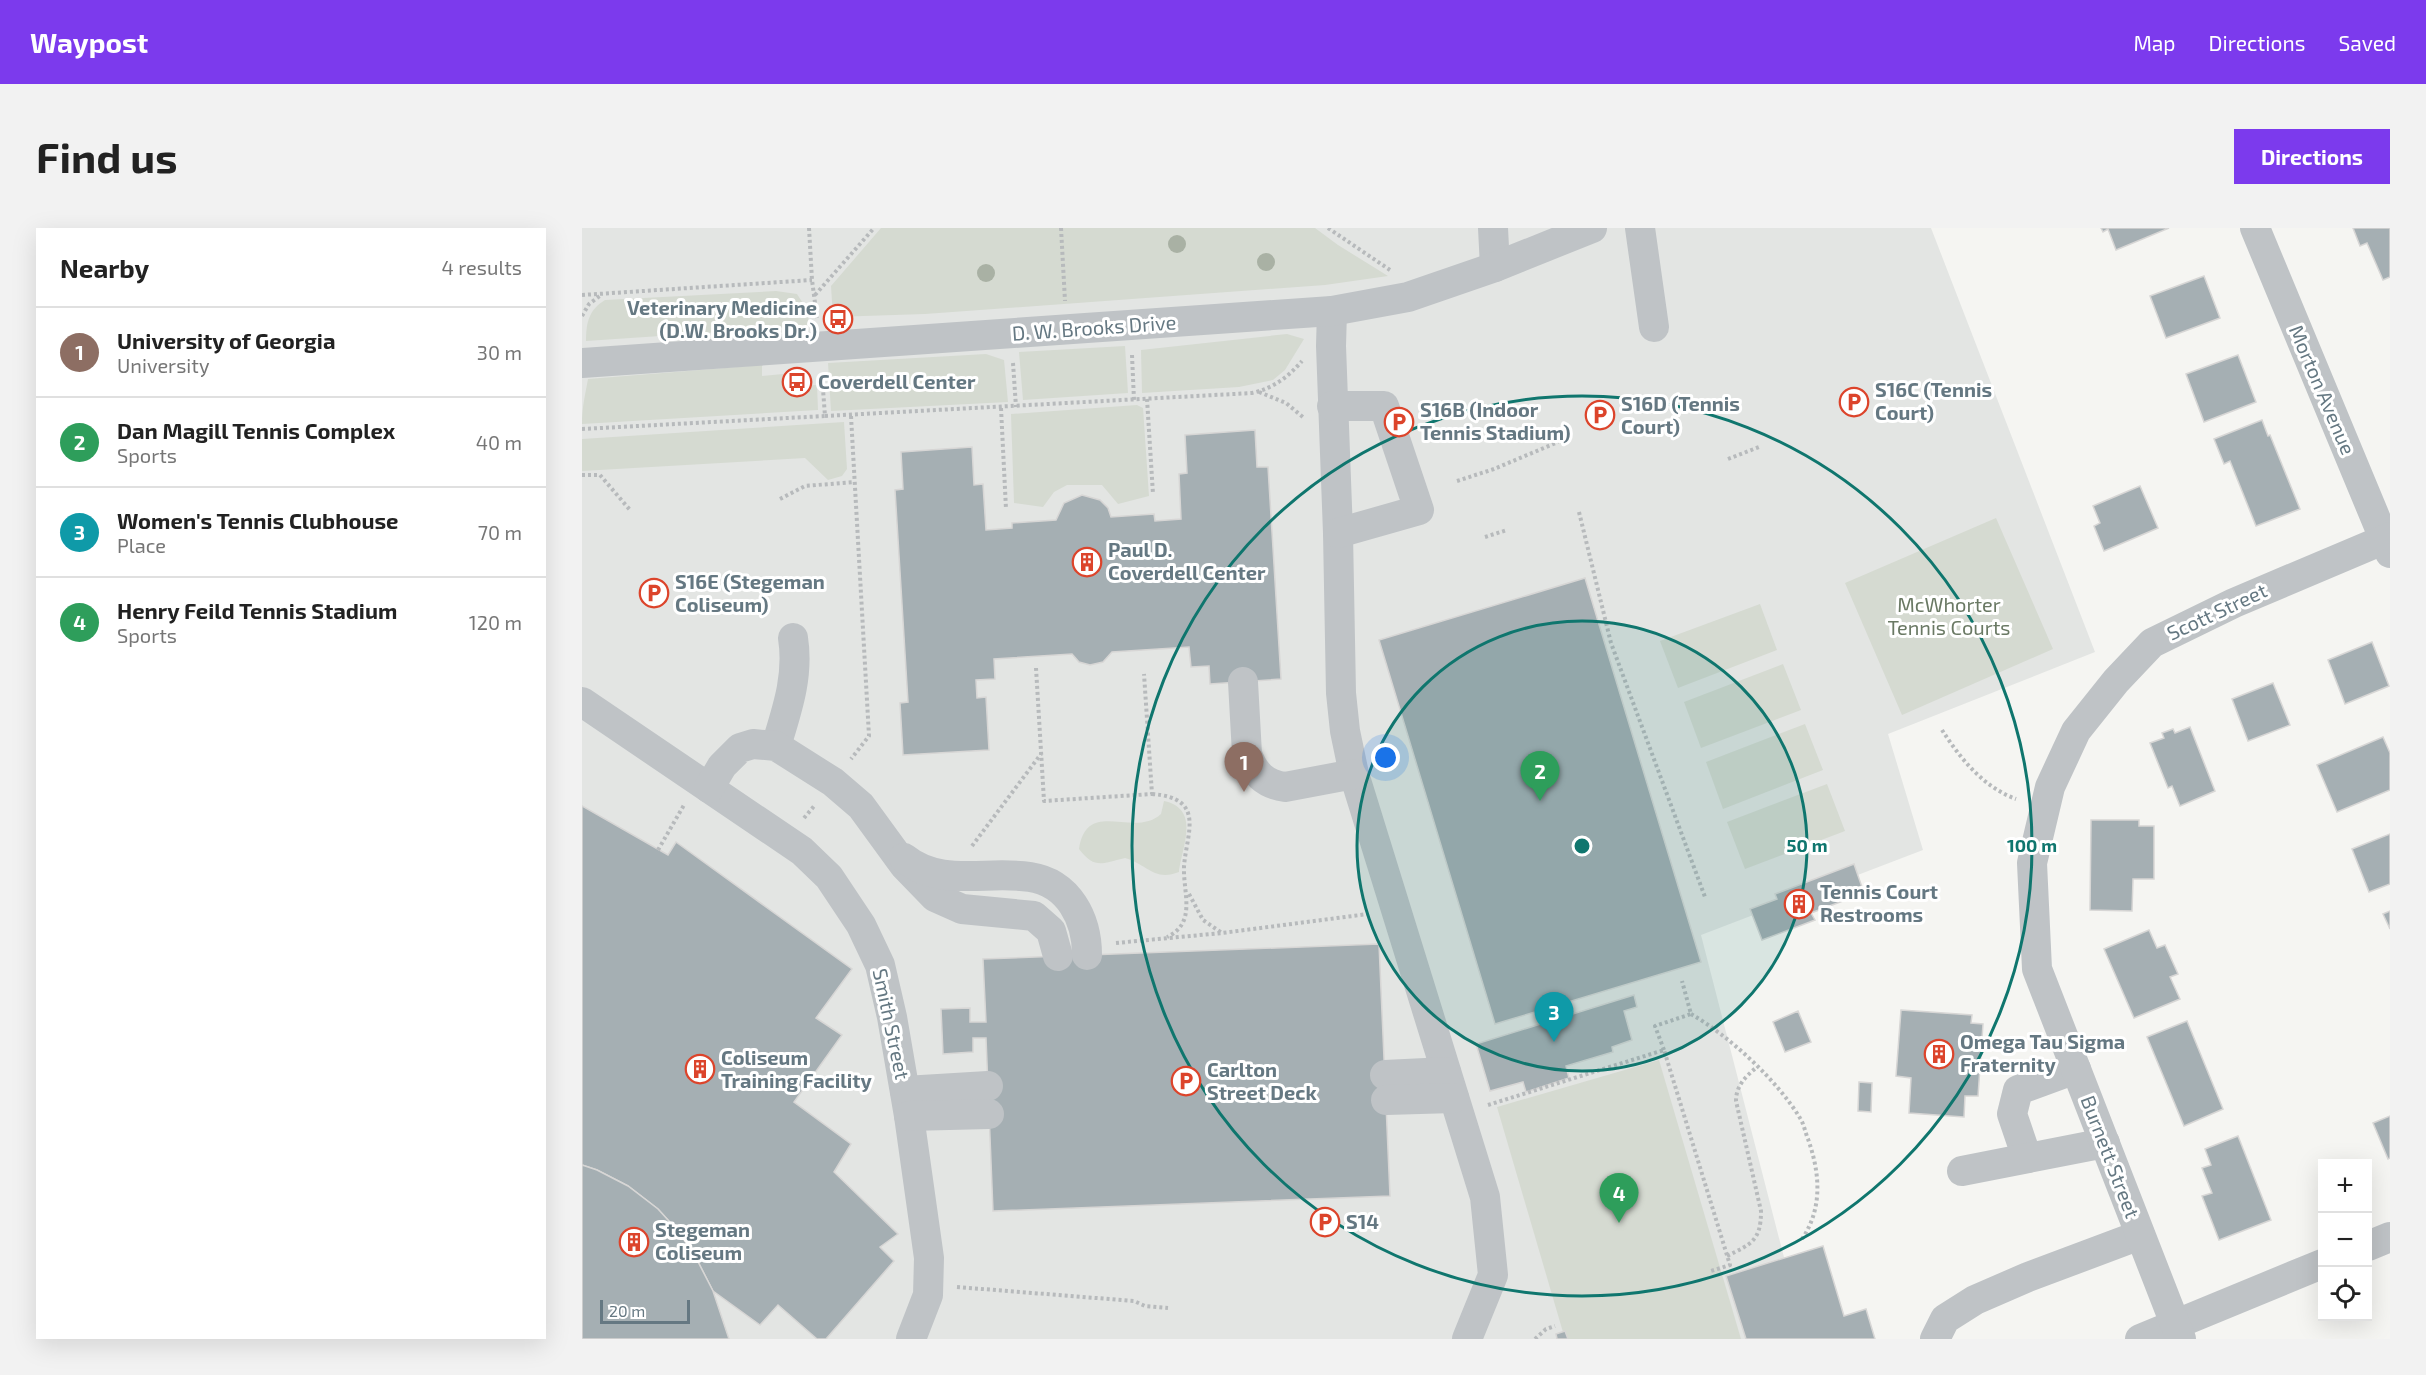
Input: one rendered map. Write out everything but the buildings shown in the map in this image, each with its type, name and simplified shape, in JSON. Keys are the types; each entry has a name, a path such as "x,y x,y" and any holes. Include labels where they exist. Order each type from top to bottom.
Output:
{"street":[{"path":"1493,228 1495,267"},
{"name":"D. W. Brooks Drive","path":"582,363 1332,311 1408,297 1495,267 1592,228"},
{"path":"1640,228 1654,327"},
{"name":"Morton Avenue","path":"2254,228 2388,543"},
{"path":"1332,311 1332,406 1338,533 1341,693 1345,731 1354,774 1461,1092 1485,1197 1493,1275 1467,1339"},
{"path":"1332,406 1384,406 1419,510 1338,533"},
{"name":"Scott Street","path":"2076,731 2116,681 2152,643 2234,603 2388,543"},
{"path":"776,746 791,696 796,657 794,638"},
{"path":"1242,682 1247,754 1251,765 1262,778 1274,785 1289,787 1354,774"},
{"name":"Smith Street","path":"582,702 802,851 829,877 861,925 880,964 907,1103 929,1258 928,1295 910,1339"},
{"name":"Burnett Street","path":"2076,731 2050,787 2032,863 2037,969 2178,1332"},
{"path":"709,788 722,766 740,747 753,744 776,746 840,786 861,806 918,882 935,897 962,909 1025,914 1041,921 1054,937 1084,946"},
{"path":"894,850 940,880 969,891 985,894 1027,892 1053,897 1070,908 1084,946"},
{"path":"2027,1158 2012,1114 2018,1090 2076,1069"},
{"path":"1385,1088 1461,1092"},
{"path":"907,1103 988,1100"},
{"path":"1962,1171 2104,1143"},
{"path":"1935,1339 1945,1319 1975,1300 2140,1235"},
{"path":"2372,1244 2390,1237"},
{"path":"2140,1339 2178,1332 2318,1266"}],"path":[{"path":"809,228 812,280 818,325"},
{"path":"815,295 874,228"},
{"path":"1061,228 1066,308"},
{"path":"1328,228 1391,271"},
{"path":"582,295 812,280"},
{"path":"582,316 594,299 605,293"},
{"path":"1012,352 1016,407"},
{"path":"582,429 1001,408 1259,391 1283,379 1305,357"},
{"path":"1132,359 1134,400"},
{"path":"822,374 825,416"},
{"path":"1259,391 1286,404 1307,421"},
{"path":"1147,399 1153,494"},
{"path":"1001,408 1006,509"},
{"path":"847,764 869,736 851,416"},
{"path":"1457,481 1503,466 1558,442"},
{"path":"1728,459 1759,447"},
{"path":"582,475 600,475 630,510"},
{"path":"780,499 805,486 854,482"},
{"path":"1579,512 1611,643 1705,897"},
{"path":"1485,537 1507,530"},
{"path":"1036,668 1044,801 1152,794 1175,800 1186,810 1190,818 1190,839 1184,867 1188,906 1183,922 1175,932 1163,939"},
{"path":"1144,674 1152,794"},
{"path":"1941,730 1955,752 1981,778 2004,795"},
{"path":"805,816 817,802"},
{"path":"658,850 679,812"},
{"path":"1187,886 1198,913 1208,924 1222,933"},
{"path":"1084,946 1222,933 1375,913"},
{"path":"1682,981 1691,1014 1716,1029 1757,1067 1801,1119 1812,1151 1819,1190 1812,1226 1802,1239"},
{"path":"1691,1014 1655,1026 1730,1265 1711,1270"},
{"path":"1461,1092 1664,1050"},
{"path":"1727,1256 1752,1242 1761,1226 1761,1212 1736,1101 1736,1090 1747,1075 1757,1067"},
{"path":"963,1287 1134,1301 1145,1306 1168,1308"},
{"path":"1535,1339 1546,1329 1554,1326"}],"shaded area":[{"path":"582,228 1931,228 2095,652 1888,734 1923,850 1701,935 1805,1339 582,1339"}],"green space":[{"path":"881,228 1315,228 1388,276 1325,285 925,314 833,317 831,286"},
{"path":"776,291 797,294 808,311 809,326 586,341 592,312 605,300"},
{"path":"1287,334 1304,339 1285,370 1273,380 1239,387 1142,393 1141,350"},
{"path":"1125,346 1128,393 1023,400 1019,352"},
{"path":"986,354 1004,360 1008,402 831,411 828,363"},
{"path":"762,365 762,376 783,374 783,387 817,385 818,410 582,424 588,379"},
{"path":"1137,405 1143,408 1149,496 1118,504 1102,485 1067,485 1054,492 1043,507 1014,503 1011,414"},
{"path":"844,422 847,469 842,476 828,480 805,458 582,471 582,439"},
{"name":"McWhorter Tennis Courts","path":"1996,518 2053,649 1902,715 1845,583"},
{"path":"1760,604 1777,650 1678,688 1660,641"},
{"path":"1783,664 1801,710 1701,748 1684,702"},
{"path":"1805,724 1823,770 1723,809 1706,762"},
{"path":"1827,784 1845,831 1745,869 1727,822"},
{"path":"1164,801 1175,805 1186,820 1185,841 1179,872 1170,875 1157,874 1125,858 1105,863 1095,862 1079,849 1084,834 1091,825 1113,821 1138,823 1150,821 1161,814"},
{"path":"1659,1060 1741,1339 1565,1339 1497,1107"}],"place":[{"name":"Veterinary Medicine (D.W. Brooks Dr.)","path":"838,319"},
{"name":"Coverdell Center","path":"797,382"},
{"name":"S16C (Tennis Court)","path":"1854,402"},
{"name":"S16D (Tennis Court)","path":"1600,415"},
{"name":"S16B (Indoor Tennis Stadium)","path":"1399,422"},
{"name":"Paul D. Coverdell Center","path":"1087,562"},
{"name":"S16E (Stegeman Coliseum)","path":"654,593"},
{"name":"University of Georgia","path":"1244,792"},
{"name":"Dan Magill Tennis Complex","path":"1540,801"},
{"name":"Tennis Court Restrooms","path":"1799,904"},
{"name":"Women's Tennis Clubhouse","path":"1554,1042"},
{"name":"Omega Tau Sigma Fraternity","path":"1939,1054"},
{"name":"Coliseum Training Facility","path":"700,1069"},
{"name":"Carlton Street Deck","path":"1186,1081"},
{"name":"S14","path":"1325,1222"},
{"name":"Henry Feild Tennis Stadium","path":"1619,1223"},
{"name":"Stegeman Coliseum","path":"634,1242"}]}
